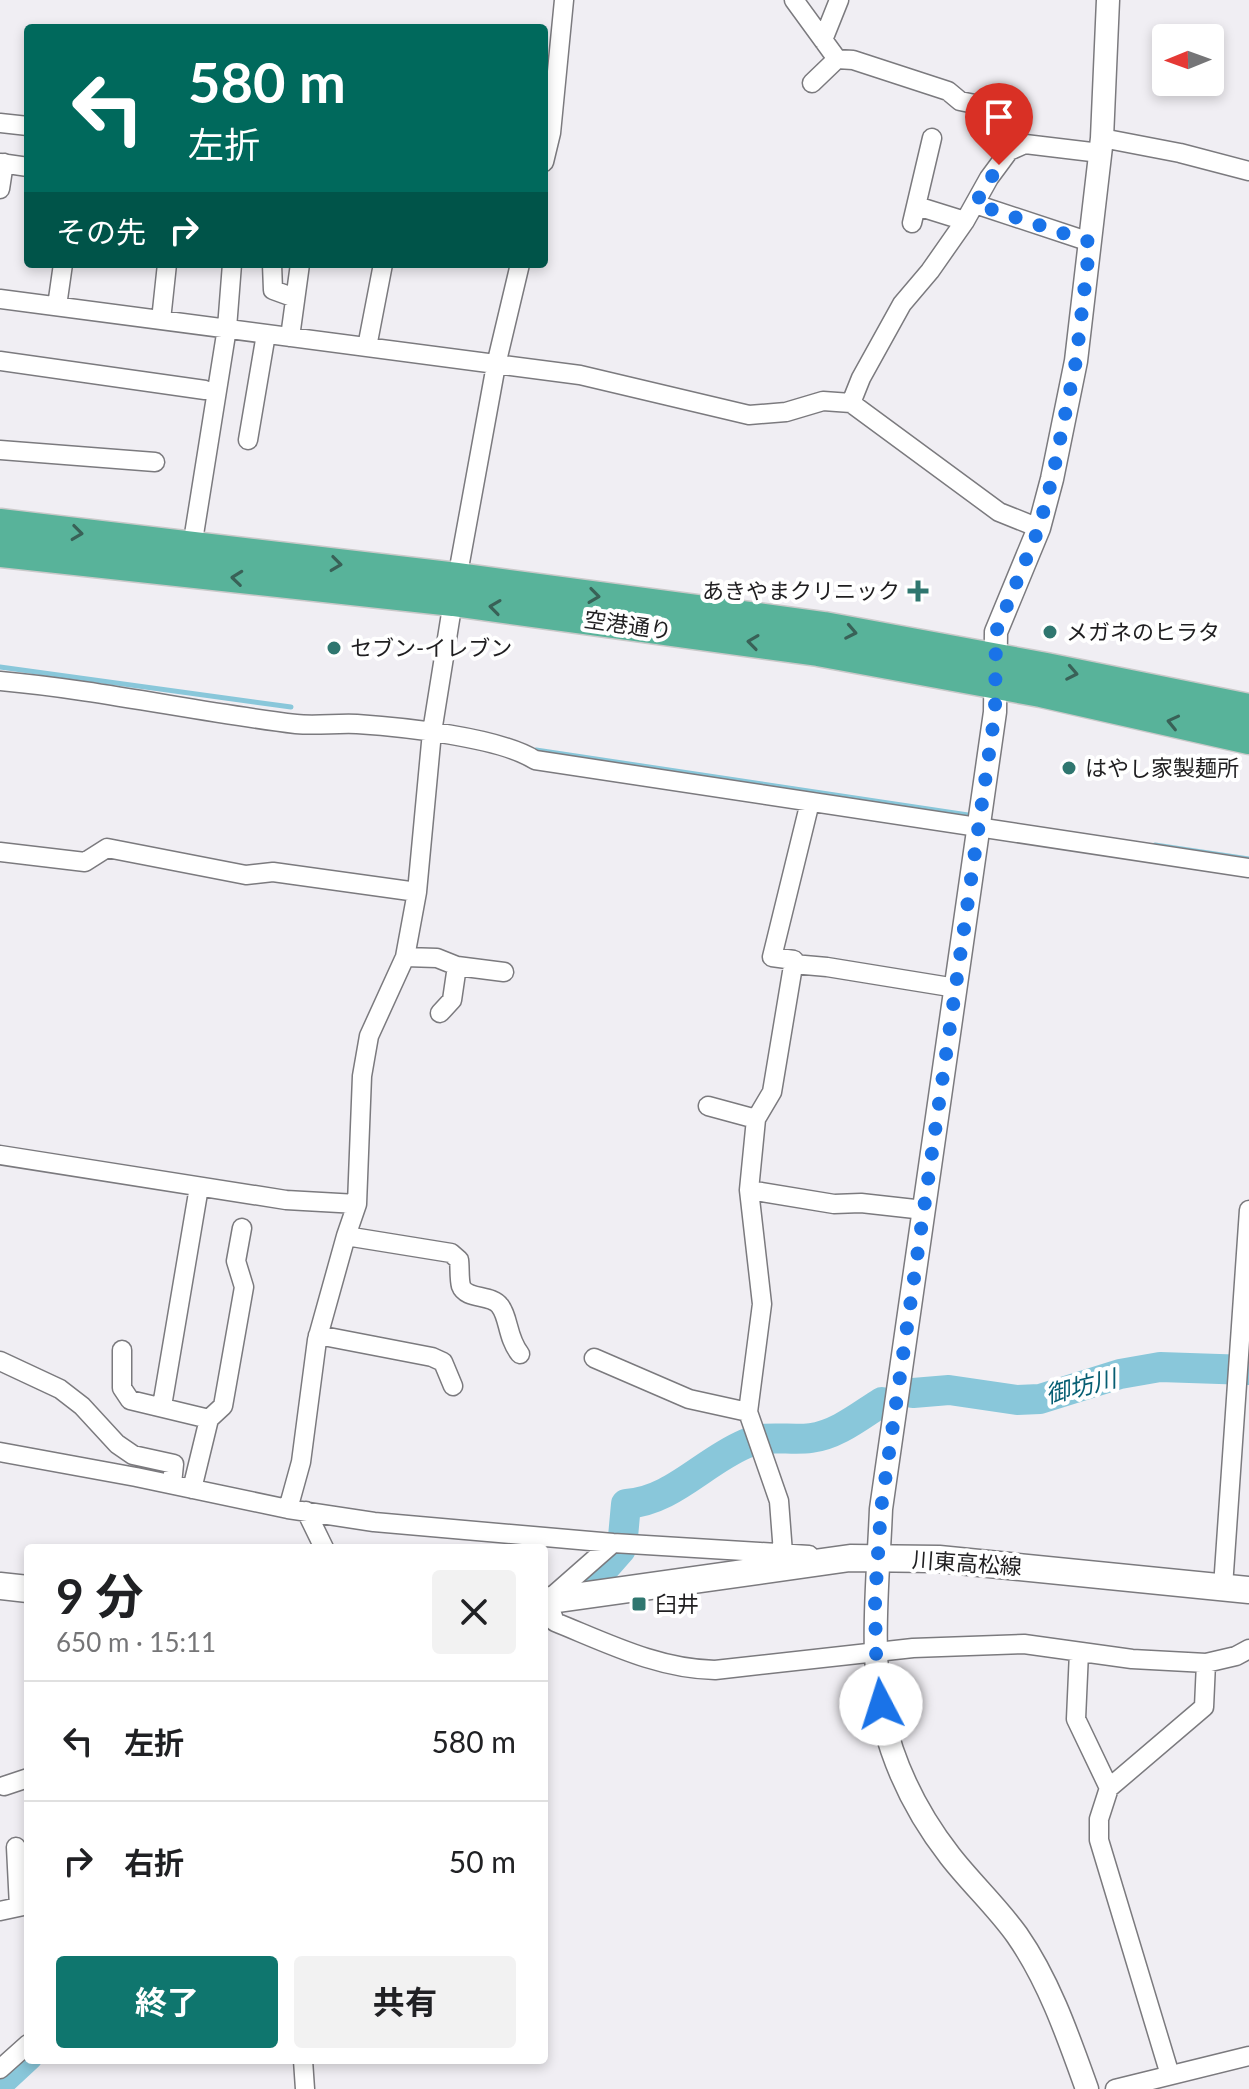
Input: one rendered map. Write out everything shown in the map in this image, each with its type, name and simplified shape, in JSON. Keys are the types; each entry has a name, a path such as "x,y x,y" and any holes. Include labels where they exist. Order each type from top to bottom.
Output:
{"highway":[{"name":"空港通り","path":"0,524 192,547 455,590"},
{"name":"空港通り","path":"0,552 455,590 824,627 1249,739"},
{"name":"空港通り","path":"995,671 1249,709"}],"main road":[{"name":"川東高松線","path":"548,1601 850,1558 939,1559 1236,1588"},
{"path":"0,1586 24,1589"}],"street":[{"path":"548,120 564,0"},
{"path":"794,0 837,59"},
{"path":"823,40 839,0"},
{"path":"1087,2089 1047,1988 1017,1935 950,1855 906,1787 891,1748 881,1704 875,1600 881,1509 995,712 996,632 1039,528 1076,361 1101,146 1108,0"},
{"path":"812,83 837,59 853,60 948,91 960,101 1018,113"},
{"path":"0,123 24,126"},
{"path":"932,138 915,215 970,212 1090,242"},
{"path":"851,403 861,378 902,304 930,271 1009,151 1025,144 1101,146 1180,153 1249,171"},
{"path":"0,189 2,163 24,166"},
{"path":"57,306 62,268"},
{"path":"161,320 167,268"},
{"path":"192,547 227,328 232,268"},
{"path":"272,268 273,290 295,298"},
{"path":"290,337 299,268"},
{"path":"367,347 382,268"},
{"path":"321,1544 297,1510 318,1335 357,1204 362,1076 369,1036 384,997 405,957 417,892 432,732 455,590 496,365 519,268"},
{"path":"0,299 580,375 749,415 786,412 823,401 851,403 989,505 1039,528"},
{"path":"248,440 266,334"},
{"path":"0,361 205,390"},
{"path":"0,450 155,462"},
{"path":"0,681 60,686 299,724 356,724 432,732 520,750 535,760 1249,868"},
{"path":"783,1553 779,1501 748,1412 762,1304 749,1190 756,1119 772,1092 794,960 772,957 810,802"},
{"path":"0,852 85,862 107,848 246,875 273,872 417,892"},
{"path":"405,957 437,958 457,966 504,972"},
{"path":"793,964 956,988"},
{"path":"440,1013 452,1000 457,966"},
{"path":"708,1106 756,1119"},
{"path":"0,1155 286,1200 357,1204"},
{"path":"162,1406 199,1187"},
{"path":"749,1190 834,1204 861,1203 924,1210"},
{"path":"1236,1588 1239,1373 1249,1210"},
{"path":"192,1489 209,1419 223,1406 244,1287 236,1261 242,1228"},
{"path":"346,1236 451,1253 459,1260 461,1287 501,1306 512,1344 520,1354"},
{"path":"318,1335 432,1357 443,1362 453,1386"},
{"path":"122,1350 122,1388 130,1400 209,1419"},
{"path":"594,1358 689,1399 748,1412"},
{"path":"0,1361 60,1389 82,1406 117,1444 133,1455 174,1464 172,1484"},
{"path":"0,1452 374,1522 613,1543 850,1558"},
{"path":"548,1599 613,1543"},
{"path":"548,1606 555,1622 655,1661 686,1669 715,1670 913,1648 1024,1644 1132,1659 1206,1663 1236,1656 1249,1649"},
{"path":"1079,1652 1076,1719 1109,1788"},
{"path":"1170,2075 1099,1840 1099,1819 1109,1788 1204,1707 1206,1663"},
{"path":"4,1786 24,1779"},
{"path":"0,1911 24,1906 16,1847"},
{"path":"0,2069 24,2048"},
{"path":"1115,2089 1249,2056"},
{"path":"303,2064 305,2089"}],"waterway":[{"path":"0,667 291,707"},
{"path":"536,750 968,815"},
{"path":"1155,845 1249,859"},
{"name":"御坊川","path":"913,1393 949,1390 1017,1400 1040,1399 1120,1374 1160,1367 1249,1370"},
{"name":"御坊川","path":"623,1537 626,1504 658,1496 745,1444 761,1439 821,1436 848,1424 882,1402"},
{"name":"御坊川","path":"599,1574 621,1549"},
{"name":"御坊川","path":"0,2082 24,2060"}],"place":[{"name":"あきやまクリニック","path":"918,591"},
{"name":"メガネのヒラタ","path":"1050,632"},
{"name":"セブン-イレブン","path":"334,648"},
{"name":"はやし家製麺所","path":"1069,768"},
{"name":"臼井","path":"639,1604"}],"route":[{"path":"881,1704 875,1600 881,1509 995,712 996,632 1039,528 1052,479 1076,361 1090,242 975,204 999,165"}]}
